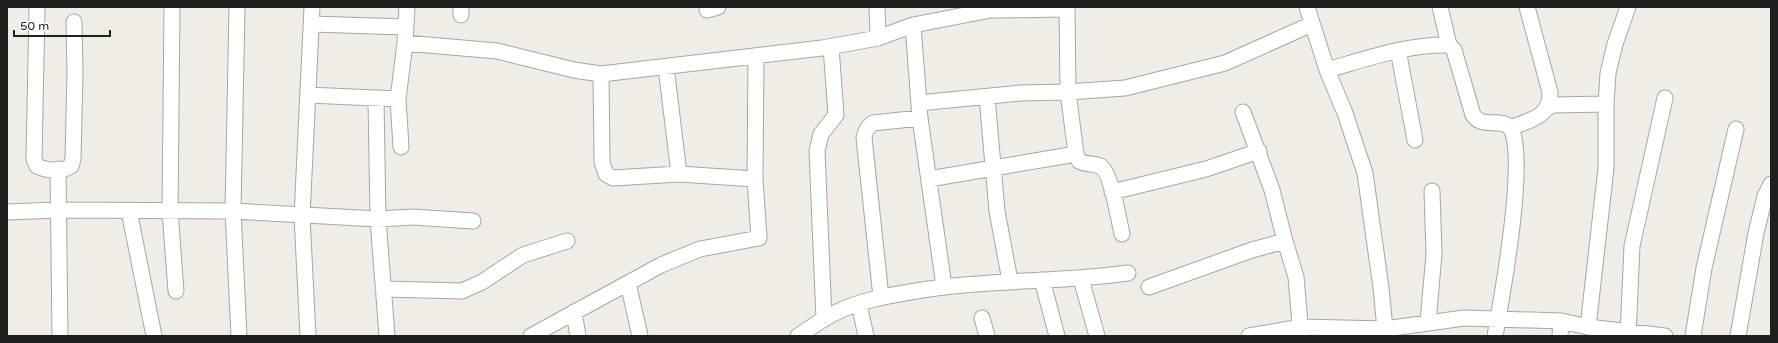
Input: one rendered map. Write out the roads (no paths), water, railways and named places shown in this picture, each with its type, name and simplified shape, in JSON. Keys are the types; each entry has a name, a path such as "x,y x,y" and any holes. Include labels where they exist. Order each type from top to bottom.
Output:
{"street":[{"path":"37,7 34,159 37,166 43,169 65,170 71,166 73,159 75,72 74,22"},
{"path":"172,7 170,211 176,291"},
{"path":"237,7 234,211 239,336"},
{"path":"308,336 302,216 312,7"},
{"path":"400,147 398,100 406,43 405,27 407,7"},
{"path":"877,7 878,38"},
{"path":"966,7 981,12"},
{"path":"1307,7 1326,70 1345,112 1365,173 1381,288 1385,329"},
{"path":"1440,7 1449,44 1454,50 1473,115 1479,121 1505,124 1510,128 1514,140 1516,187 1495,336"},
{"path":"1510,128 1542,114 1551,101 1550,92 1527,7"},
{"path":"1588,327 1606,168 1606,104 1611,58 1628,7"},
{"path":"406,43 497,51 574,70 601,74 831,47 878,38 913,24 981,12 1011,8 1067,8 1068,92 1076,154 1078,162 1101,166 1105,171 1112,192 1122,234"},
{"path":"312,24 405,27"},
{"path":"913,24 920,110 944,286"},
{"path":"881,297 864,138 868,127 873,123 920,110 987,97 1020,93 1068,92 1125,88 1225,63 1312,24"},
{"path":"1326,70 1398,50 1436,44 1449,44"},
{"path":"824,319 817,151 821,134 836,115 831,47"},
{"path":"1398,50 1415,140"},
{"path":"531,336 661,265 700,249 759,238 755,179 756,57"},
{"path":"666,67 679,174"},
{"path":"601,74 602,162 606,174 613,178 679,174 755,179"},
{"path":"308,96 398,100"},
{"path":"987,97 997,211 1010,281"},
{"path":"1629,334 1632,246 1665,98"},
{"path":"376,99 378,219 387,336"},
{"path":"1547,108 1553,105 1606,104"},
{"path":"1243,112 1259,151 1272,190 1285,242 1296,277 1301,331"},
{"path":"1693,336 1704,268 1736,129"},
{"path":"1112,192 1206,169 1259,151"},
{"path":"929,179 992,167 1076,154"},
{"path":"58,169 60,336"},
{"path":"1738,336 1758,226 1765,196 1771,184"},
{"path":"1428,322 1434,254 1432,191"},
{"path":"7,212 58,210 234,211 302,216 378,219 413,217 473,221"},
{"path":"129,211 154,336"},
{"path":"383,289 462,291 482,282 523,255 567,241"},
{"path":"1149,287 1252,250 1285,242"},
{"path":"802,335 838,311 881,297 944,286 1010,281 1081,279 1128,273"},
{"path":"1081,279 1097,336"},
{"path":"1042,280 1057,336"},
{"path":"628,283 640,336"},
{"path":"859,304 866,336"},
{"path":"574,312 578,336"},
{"path":"982,318 987,336"},
{"path":"1249,336 1301,331 1357,332 1464,318 1498,318 1527,321 1560,329 1588,327 1629,334 1665,336"}]}
